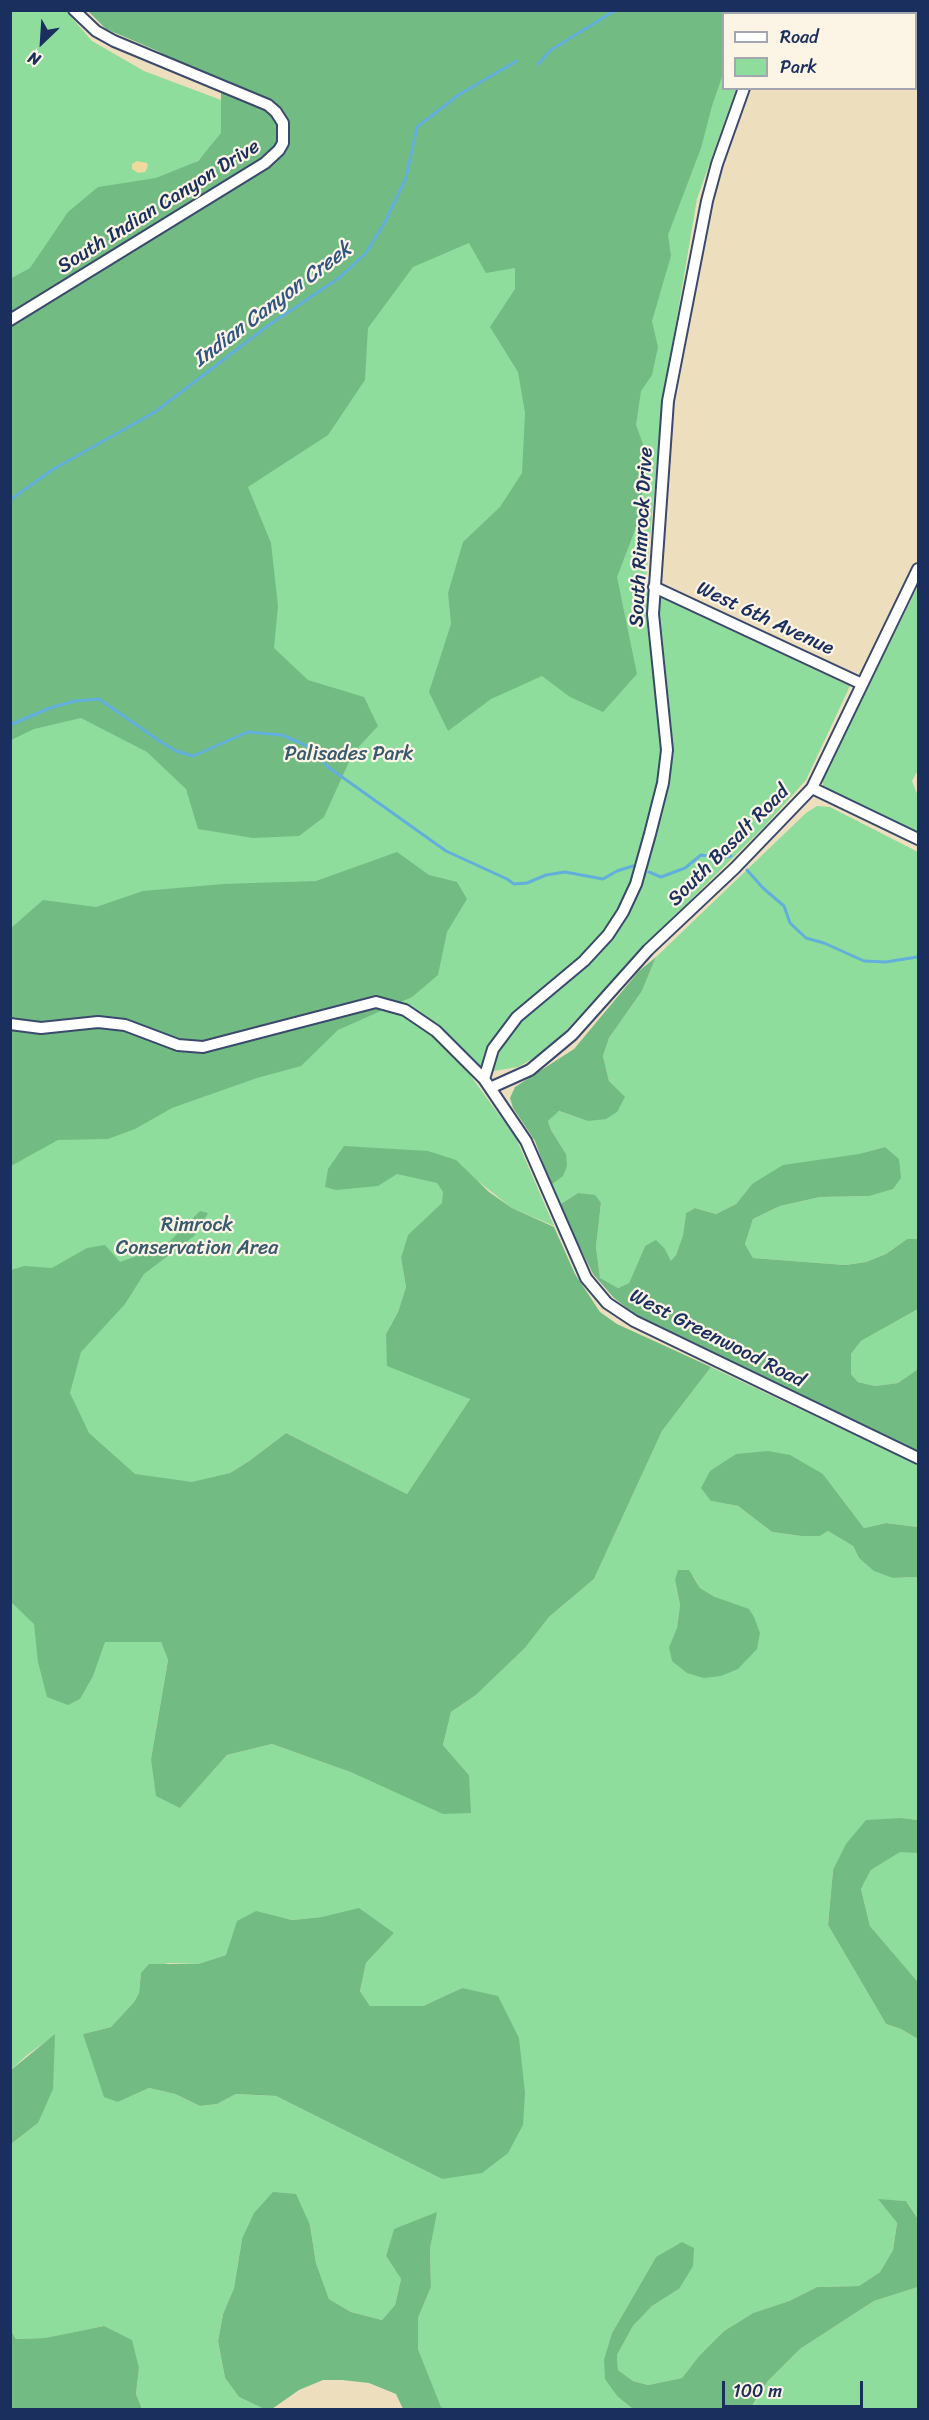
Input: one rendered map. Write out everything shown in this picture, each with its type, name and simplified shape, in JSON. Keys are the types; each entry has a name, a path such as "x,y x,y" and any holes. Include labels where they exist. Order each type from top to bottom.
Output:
{"street":[{"name":"South Indian Canyon Drive","path":"10,321 265,163 283,143 284,123 268,105 114,41 96,32 74,10"},
{"name":"South Rimrock Drive","path":"487,1084 493,1049 517,1017 584,961 608,935 623,912 636,884 663,783 667,750 653,614 668,401 708,201 717,164 743,90"},
{"name":"South Basalt Road","path":"487,1084 530,1070 572,1035 648,950 735,868 812,788 918,569"},
{"name":"West 6th Avenue","path":"654,587 862,684"},
{"path":"812,788 918,839"},
{"name":"West Greenwood Road","path":"10,1024 41,1028 98,1022 125,1025 178,1045 203,1047 376,1002 405,1010 436,1031 487,1084 526,1141 586,1278 607,1303 634,1321 918,1458"}],"green space":[{"path":"11,11 66,11 92,41 144,71 245,109 272,122 11,318"},
{"name":"Palisades Park","path":"88,11 743,11 722,12 722,77 701,148 668,235 671,256 652,321 658,347 652,375 641,391 636,425 646,452 640,517 617,577 637,674 603,712 570,697 542,676 491,699 448,731 429,692 451,624 448,593 463,542 500,507 522,473 525,413 518,372 490,327 515,289 515,268 486,273 469,243 413,267 368,328 365,380 328,435 248,487 271,543 278,606 274,648 308,680 364,697 378,726 353,753 324,817 299,836 253,838 198,829 186,789 147,752 81,718 34,729 11,740 10,279 30,268 68,212 98,187 156,178 198,161 221,133 221,90 158,51 106,29"},
{"path":"90,11 764,11 722,12 722,90 736,90 697,199 663,400 645,590 850,686 806,780 764,827 645,945 548,1050 518,1067 470,1075 516,1138 554,1226 512,1208 479,1182 401,1258 406,1287 398,1312 386,1334 470,1399 407,1494 286,1433 230,1473 142,1642 161,1642 168,1660 151,1759 180,1808 227,1755 272,1744 353,1773 469,1775 443,1745 451,1712 476,1695 525,1648 549,1617 594,1579 662,1431 711,1367 918,1465 918,1527 886,1523 864,1528 823,1474 736,1454 724,1463 711,1501 738,1506 772,1532 820,1536 828,1531 853,1546 859,1558 893,1578 918,1577 918,1820 902,1818 833,1870 828,1925 886,2024 901,2029 918,2039 918,2219 906,2201 879,2200 897,2223 893,2250 880,2272 859,2286 817,2287 789,2301 753,2313 724,2331 699,2356 682,2378 648,2385 633,2381 618,2370 617,2355 633,2326 652,2306 679,2289 656,2257 612,2333 618,2397 633,2409 445,2410 441,2408 418,2349 418,2318 431,2287 430,2249 436,2213 394,2230 386,2256 401,2279 395,2305 382,2320 351,2312 329,2299 316,2263 310,2225 242,2239 234,2288 223,2314 218,2341 225,2378 239,2397 264,2409 142,2409 136,2394 139,2368 104,2326 46,2338 16,2339 11,2331 11,2144 38,2123 55,2035 11,2070 11,337 267,95 146,46","holes":["693,1576 700,1588 715,1597 669,1647 677,1629 680,1605 675,1580","256,1912 292,1920 322,1917 394,1933 366,1963 360,1991 370,2006 423,2006 462,1988 442,2179 276,2096 236,2094 217,2104 200,2106 175,2094 149,2088 118,2102 83,2034 111,2027 134,2002 139,1993 141,1973 168,1963 198,1964 226,1955"]},
{"path":"918,586 918,770 912,781 918,796 918,835 828,791 823,786 823,779"},
{"path":"817,806 830,807 918,852 918,1239 907,1239 886,1254 866,1262 845,1265 753,1258 745,1244 753,1219 780,1206 820,1197 869,1196 885,1147 752,1184 736,1204 716,1214 695,1208 686,1213 683,1235 671,1262 665,1249 645,1246 629,1283 618,1288 600,1279 596,1247 601,1203 578,1193 559,1205 551,1185 563,1175 566,1154 548,1121 558,1111 589,1121 624,1097 609,1081 603,1056 609,1038 642,991 656,957 806,813"},
{"path":"397,852 429,875 457,882 467,899 447,932 438,975 412,997 338,1030 301,1066 257,1078 172,1108 135,1129 108,1139 58,1140 11,1166 11,928 43,900 96,907 143,891 223,884 316,881"},
{"path":"656,957 642,991 609,1038 603,1056 609,1081 625,1097 617,1112 606,1119 588,1121 559,1111 548,1121 566,1154 567,1166 563,1176 551,1185 535,1141 513,1108 510,1098 515,1087 574,1049 639,971"},
{"path":"344,1146 428,1151 456,1160 489,1192 512,1208 554,1227 575,1274 600,1312 617,1324 711,1367 662,1431 594,1579 549,1617 525,1648 476,1695 451,1712 443,1745 469,1775 471,1813 443,1814 353,1773 272,1744 227,1755 180,1808 156,1796 151,1759 168,1660 161,1642 105,1642 93,1676 80,1699 68,1705 47,1697 38,1662 34,1624 11,1602 11,1270 24,1266 52,1268 87,1248 105,1245 120,1262 165,1246 200,1211 208,1213 194,1236 144,1274 125,1304 81,1352 70,1393 89,1433 135,1474 192,1482 230,1473 286,1433 407,1494 470,1399 387,1366 386,1334 398,1312 406,1287 401,1258 408,1235 442,1203 443,1192 437,1183 397,1174 378,1186 336,1190 325,1187 328,1169"},
{"path":"885,1147 899,1159 901,1178 893,1189 869,1196 820,1197 780,1206 753,1219 745,1244 753,1258 845,1265 866,1262 886,1254 907,1239 918,1239 918,1309 861,1341 851,1354 851,1374 858,1382 875,1386 898,1383 918,1369 918,1451 640,1318 614,1298 593,1274 559,1205 578,1193 595,1195 601,1203 596,1247 600,1278 618,1288 629,1283 645,1246 656,1240 665,1249 671,1261 676,1255 683,1235 686,1213 695,1208 716,1214 736,1204 752,1184 783,1165 859,1154"},
{"path":"918,1309 918,1369 898,1383 875,1386 858,1382 851,1374 851,1354 861,1341"},
{"path":"768,1451 790,1455 823,1474 864,1528 886,1523 918,1527 918,1577 893,1578 874,1571 859,1558 853,1546 828,1531 820,1536 772,1532 738,1506 711,1501 701,1488 710,1471 736,1454"},
{"path":"678,1570 689,1570 700,1588 715,1597 749,1609 754,1617 760,1633 757,1649 738,1669 721,1676 704,1678 687,1673 672,1661 669,1647 677,1628 680,1605 675,1580"},
{"path":"902,1818 918,1820 918,1853 900,1852 871,1870 861,1889 870,1926 918,1982 918,2039 901,2029 886,2024 828,1925 833,1870 846,1844 866,1820"},
{"path":"900,1851 918,1853 918,1982 870,1926 861,1889 871,1870"},
{"path":"359,1908 394,1933 366,1963 360,1991 370,2006 423,2006 462,1988 498,1996 519,2038 525,2093 523,2125 508,2153 482,2173 442,2179 276,2096 236,2094 217,2104 200,2106 175,2094 149,2088 118,2102 104,2097 83,2034 111,2027 134,2002 139,1993 141,1973 149,1964 198,1964 226,1955 237,1921 256,1911 292,1920 322,1917"},
{"path":"55,2034 53,2089 38,2123 11,2144 11,2070"},
{"path":"273,2192 296,2194 310,2225 316,2263 329,2299 351,2312 382,2320 395,2305 401,2279 386,2256 394,2229 437,2212 430,2249 431,2287 418,2318 418,2349 441,2407 445,2409 403,2409 396,2394 369,2383 342,2380 323,2380 299,2390 272,2409 264,2409 239,2397 225,2378 218,2341 223,2314 234,2288 242,2239 254,2213"},
{"path":"878,2199 906,2201 918,2219 918,2287 874,2301 800,2349 768,2381 750,2409 633,2409 618,2397 605,2379 604,2360 612,2333 656,2257 682,2242 694,2248 693,2266 679,2289 652,2306 633,2326 617,2355 618,2370 633,2381 648,2385 682,2378 699,2356 724,2331 753,2313 789,2301 817,2287 859,2286 880,2272 893,2250 897,2223"},
{"path":"918,2287 918,2409 750,2410 768,2381 800,2349 874,2301"},
{"path":"104,2326 132,2340 139,2368 136,2394 142,2409 11,2409 11,2331 16,2339 45,2338"}],"sand":[{"path":"137,161 147,163 145,172 138,173 132,169 132,164"}],"waterway":[{"name":"Indian Canyon Creek","path":"538,64 551,50 616,10"},
{"name":"Indian Canyon Creek","path":"10,500 52,470 155,412 269,325 339,278 366,253 385,222 406,178 417,127 460,94 517,61"},
{"path":"10,725 50,708 75,701 99,699 176,751 193,756 248,732 282,735 312,748 328,767 446,851 514,884 527,883 546,875 565,872 603,879 633,866"},
{"path":"649,872 661,877 685,868 701,855 721,858 731,856"},
{"path":"747,870 784,906 790,923 806,938 824,943 864,961 886,962 917,957"}],"park label":[{"name":"Rimrock Conservation Area","path":"197,1238"}]}
